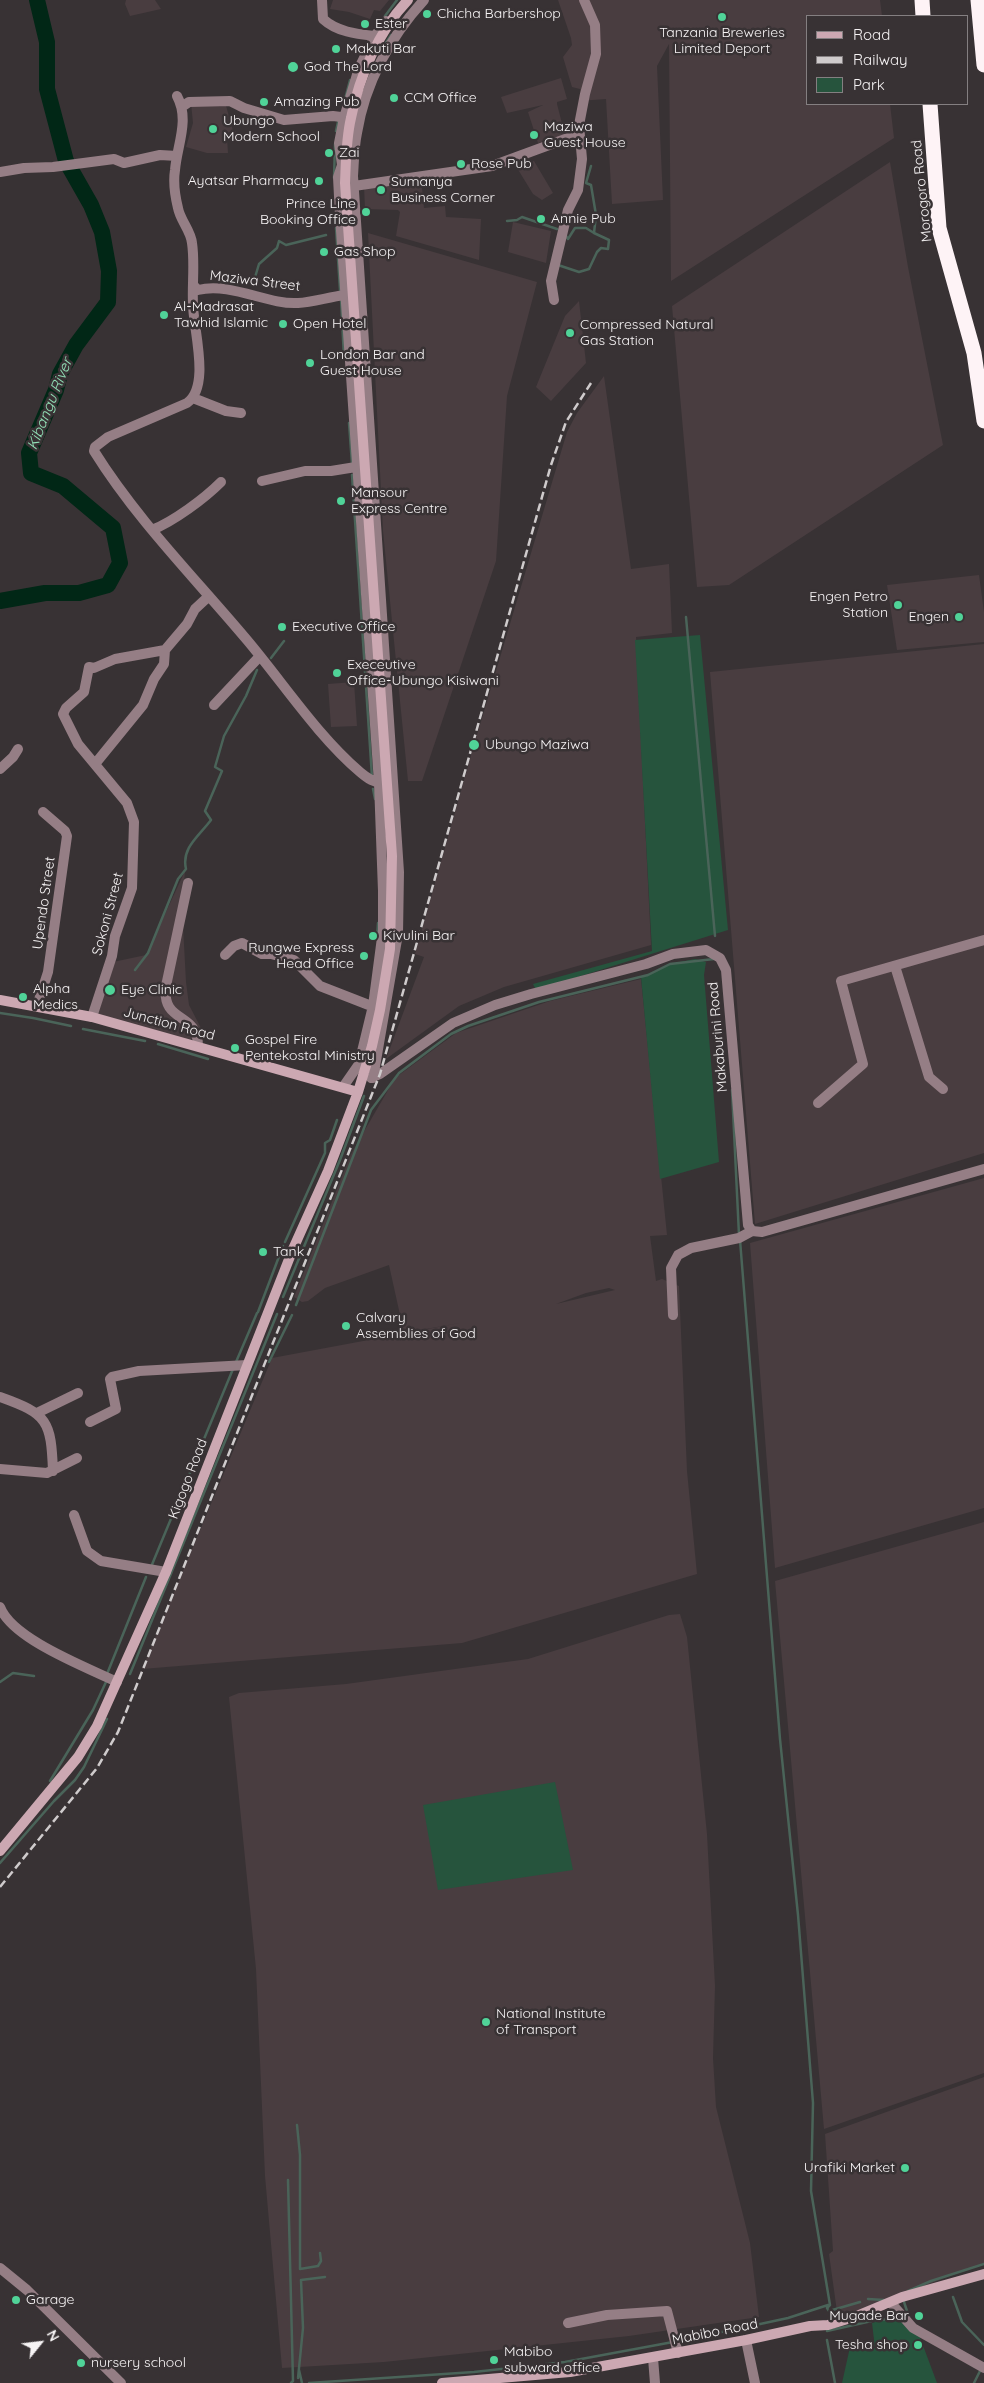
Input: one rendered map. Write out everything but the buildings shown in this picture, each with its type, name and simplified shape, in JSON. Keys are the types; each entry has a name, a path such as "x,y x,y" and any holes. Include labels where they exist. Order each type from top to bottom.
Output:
{"highway":[{"path":"922,0 923,15"},
{"path":"978,0 984,78"},
{"name":"Morogoro Road","path":"930,105 940,228 974,353 984,421"}],"main road":[{"name":"Kigogo Road","path":"0,1851 78,1757 97,1726 166,1572 293,1249 328,1171 362,1079 390,949 392,856 383,782 360,466 345,183 347,118 378,45 393,19 408,0"},
{"name":"Junction Road","path":"0,1000 92,1017 358,1092"},
{"name":"Mabibo Road","path":"442,2383 570,2372 653,2358 810,2326 828,2325 891,2303 902,2297 984,2274"}],"street":[{"path":"322,0 323,19 327,22 345,32 375,36"},
{"path":"262,480 305,470 331,471 360,466 344,295 338,177 342,165 339,143 347,118 351,90 375,36 404,0"},
{"path":"373,1078 398,934 400,872 354,186 356,133 369,90 384,53 409,16 424,0"},
{"path":"554,300 551,281 568,210 578,190 582,151 579,134 585,94 596,54 595,25 584,0"},
{"path":"177,96 183,106 182,133 177,156 174,188 179,212 192,241 193,310 200,367 193,398 179,407 108,437 95,447 94,451 152,530 260,656 315,725 359,772 383,782"},
{"path":"183,106 189,102 230,101 250,111 284,120 333,116 347,118"},
{"path":"354,186 492,166 579,134"},
{"path":"0,172 114,159 124,163 160,155 177,156"},
{"name":"Maziwa Street","path":"193,285 198,290 208,287 298,303 344,295"},
{"path":"193,398 226,411 241,413"},
{"path":"152,530 186,509 221,482"},
{"path":"95,764 143,705 154,679 164,664 165,650 187,624 195,609 209,596"},
{"name":"Sokoni Street","path":"92,1017 112,956 115,936 129,899 134,877 132,814 126,803 78,744 63,714 66,708 84,692 89,667 94,668 115,659 165,650"},
{"path":"214,705 260,656"},
{"path":"0,769 13,757 18,749"},
{"name":"Upendo Street","path":"37,1006 48,972 66,836 65,830 43,812"},
{"path":"188,883 165,1001 173,1013 182,1017 195,1029 198,1035 198,1046"},
{"path":"818,1103 863,1064 841,981 984,940"},
{"path":"225,955 234,946 242,943 262,954 271,954 294,960 320,986 377,1008 359,1064 343,1087"},
{"name":"Makaburini Road","path":"362,1079 373,1078 453,1023 496,1005 646,964 673,954 706,950 720,958 726,970 747,1222 752,1231"},
{"path":"895,966 930,1077 943,1089"},
{"path":"673,1315 671,1268 678,1255 691,1248 740,1238 752,1231 762,1232 984,1169"},
{"path":"90,1422 116,1409 110,1386 110,1379 112,1377 139,1372 247,1365"},
{"path":"37,1412 78,1393"},
{"path":"0,1397 37,1412 44,1420 48,1428 54,1471"},
{"path":"0,1469 40,1474 54,1471 77,1458"},
{"path":"74,1515 88,1551 101,1561 147,1571 166,1572"},
{"path":"0,1607 7,1621 38,1644 117,1682"},
{"path":"0,2268 27,2290 121,2383"},
{"path":"891,2303 913,2328 984,2368"},
{"path":"568,2323 607,2314 667,2311 678,2353"},
{"path":"746,2340 755,2383"},
{"path":"653,2358 655,2383"}],"shaded area":[{"path":"126,0 155,0 161,9 130,16 125,4"},
{"path":"333,0 389,0 380,11 374,10 370,19 349,12 330,9"},
{"path":"558,0 880,0 882,15 806,15 806,105 890,105 894,138 671,281 669,44 657,66 663,200 612,204 606,99 579,101 581,96 580,89 572,87 563,57 572,45"},
{"path":"561,78 567,99 557,102 557,104 565,135 538,143 528,112 543,105 507,113 501,97"},
{"path":"225,102 233,131 236,131 237,136 227,138 228,153 207,153 186,147 193,123 191,103"},
{"path":"528,156 531,162 534,161 553,193 542,200 533,194 514,163"},
{"path":"890,162 908,267 943,445 729,585 697,587 672,306"},
{"name":"Sumanya Business Corner","path":"421,178 424,208 445,206 446,217 481,219 479,260 396,236 400,212 398,210 365,209 364,186"},
{"path":"513,222 551,231 546,263 508,252"},
{"path":"368,233 537,282 507,396 496,561 422,781 408,781 383,531"},
{"name":"Compressed Natural Gas Station","path":"579,301 586,363 551,401 536,387 565,316"},
{"path":"604,376 631,569 669,564 672,633 636,637 651,945 504,987 459,1006 386,1059 424,957 415,954 474,745 567,432 577,413"},
{"name":"Engen Petro Station","path":"979,575 984,612 984,642 897,650 887,585"},
{"path":"984,644 984,1153 755,1224 710,672"},
{"path":"354,682 357,726 331,727 328,684"},
{"path":"185,871 182,907 186,982 189,1005 201,1028 197,1037 187,1041 102,1017 97,1013 113,962 146,955"},
{"path":"641,979 667,1235 650,1236 656,1281 662,1279 679,1286 687,1471 697,1574 462,1643 142,1669 272,1358 465,1322 404,1333 389,1265 325,1288 308,1301 302,1302 294,1297 351,1154 395,1078 456,1033 550,1001","holes":["609,1288 615,1290 556,1304 586,1293"]},
{"path":"984,1178 984,1508 775,1568 750,1243"},
{"path":"984,1522 984,2073 824,2129 775,1581"},
{"name":"National Institute of Transport","path":"680,1614 687,1637 707,1834 715,1986 713,2058 716,2107 750,2243 759,2317 629,2336 384,2362 282,2368 265,2176 256,1969 229,1697 239,1693 346,1684 528,1659 669,1615"},
{"name":"Urafiki Market","path":"984,2077 984,2263 838,2319 829,2254 833,2251 825,2134"}],"green space":[{"path":"700,635 728,930 536,990 533,984 652,951 635,640"},
{"path":"695,959 706,962 704,975 719,1162 660,1179 641,977 670,964"},
{"path":"555,1782 573,1870 438,1890 423,1805"},
{"path":"905,2313 915,2324 937,2383 842,2383 850,2347 875,2348 872,2323"}],"waterway":[{"name":"Kibangu River","path":"0,601 45,593 79,593 108,585 120,563 113,528 63,486 31,473 29,453 56,390 60,374 76,345 108,302 109,271 102,232 91,205 66,161 47,89 47,42 37,0"},
{"path":"385,16 397,0"},
{"path":"382,49 391,35"},
{"path":"345,99 350,80"},
{"path":"336,131 338,122"},
{"path":"334,178 335,144"},
{"path":"566,236 568,239 575,228 586,228 594,233 596,215 591,185 586,183 591,166"},
{"path":"507,221 517,220 522,217 557,229"},
{"path":"336,228 340,290"},
{"path":"558,265 579,272 589,269 597,252 601,248 608,249 609,240 594,233"},
{"path":"253,284 259,264 277,248 279,241 286,245 326,235"},
{"path":"341,299 344,358"},
{"path":"349,423 352,464"},
{"path":"352,475 372,777"},
{"path":"686,617 715,936"},
{"path":"271,658 284,641"},
{"path":"135,970 148,953 178,879 186,869 185,862 189,848 211,820 205,811 222,771 215,767 224,736 246,696 257,670"},
{"path":"373,789 375,799"},
{"path":"377,939 378,923"},
{"path":"296,1305 371,1110 399,1073 451,1034 468,1026 539,1002 648,975 670,964 714,959"},
{"path":"0,1013 71,1026"},
{"path":"83,1029 145,1041"},
{"path":"158,1044 208,1059"},
{"path":"732,1090 739,1235"},
{"path":"283,1297 340,1160 364,1096"},
{"path":"285,1242 325,1153 325,1143 330,1140 337,1120"},
{"path":"740,1240 780,1739 798,1915 813,2103 811,2191 830,2305 827,2308 829,2311 860,2302"},
{"path":"258,1312 283,1246"},
{"path":"236,1362 257,1313"},
{"path":"130,1674 277,1314"},
{"path":"269,1362 292,1315"},
{"path":"151,1567 233,1369"},
{"path":"107,1674 146,1577"},
{"path":"0,1682 13,1673 34,1676"},
{"path":"50,1781 93,1710 106,1682"},
{"path":"0,1863 54,1801 75,1780 84,1767 107,1719"},
{"path":"297,2125 300,2155 300,2269 318,2266 321,2261 320,2253"},
{"path":"288,2180 293,2381 291,2383"},
{"path":"908,2291 931,2281 984,2264"},
{"path":"302,2383 299,2370 298,2378 303,2328 301,2280 325,2277"},
{"path":"953,2297 962,2322 984,2345"},
{"path":"868,2299 884,2300"},
{"path":"903,2299 909,2317"},
{"path":"737,2329 788,2318 828,2305"},
{"path":"827,2331 876,2320 899,2319"},
{"path":"678,2341 731,2330"},
{"path":"827,2340 835,2383"},
{"path":"309,2383 474,2372 565,2362 673,2342"},
{"path":"974,2383 981,2369"}],"railway":[{"path":"0,1887 97,1768 118,1732 380,1074 551,465 566,422 591,383"}],"place":[{"name":"Chicha Barbershop","path":"427,14"},
{"name":"Tanzania Breweries Limited Deport","path":"722,17"},
{"name":"Ester","path":"365,24"},
{"name":"Makuti Bar","path":"336,49"},
{"name":"God The Lord","path":"293,67"},
{"name":"CCM Office","path":"394,98"},
{"name":"Amazing Pub","path":"264,102"},
{"name":"Ubungo Modern School","path":"213,129"},
{"name":"Maziwa Guest House","path":"534,135"},
{"name":"Zai","path":"329,153"},
{"name":"Rose Pub","path":"461,164"},
{"name":"Ayatsar Pharmacy","path":"319,181"},
{"name":"Sumanya Business Corner","path":"381,190"},
{"name":"Prince Line Booking Office","path":"366,212"},
{"name":"Annie Pub","path":"541,219"},
{"name":"Gas Shop","path":"324,252"},
{"name":"Al-Madrasat Tawhid Islamic","path":"164,315"},
{"name":"Open Hotel","path":"283,324"},
{"name":"Compressed Natural Gas Station","path":"570,333"},
{"name":"London Bar and Guest House","path":"310,363"},
{"name":"Mansour Express Centre","path":"341,501"},
{"name":"Engen Petro Station","path":"898,605"},
{"name":"Engen","path":"959,617"},
{"name":"Executive Office","path":"282,627"},
{"name":"Execeutive Office-Ubungo Kisiwani","path":"337,673"},
{"name":"Ubungo Maziwa","path":"474,745"},
{"name":"Kivulini Bar","path":"373,936"},
{"name":"Rungwe Express Head Office","path":"364,956"},
{"name":"Eye Clinic","path":"110,990"},
{"name":"Alpha Medics","path":"23,997"},
{"name":"Gospel Fire Pentekostal Ministry","path":"235,1048"},
{"name":"Tank","path":"263,1252"},
{"name":"Calvary Assemblies of God","path":"346,1326"},
{"name":"National Institute of Transport","path":"486,2022"},
{"name":"Urafiki Market","path":"905,2168"},
{"name":"Garage","path":"16,2300"},
{"name":"Mugade Bar","path":"919,2316"},
{"name":"Tesha shop","path":"918,2345"},
{"name":"Mabibo subward office","path":"494,2360"},
{"name":"nursery school","path":"81,2363"}]}
